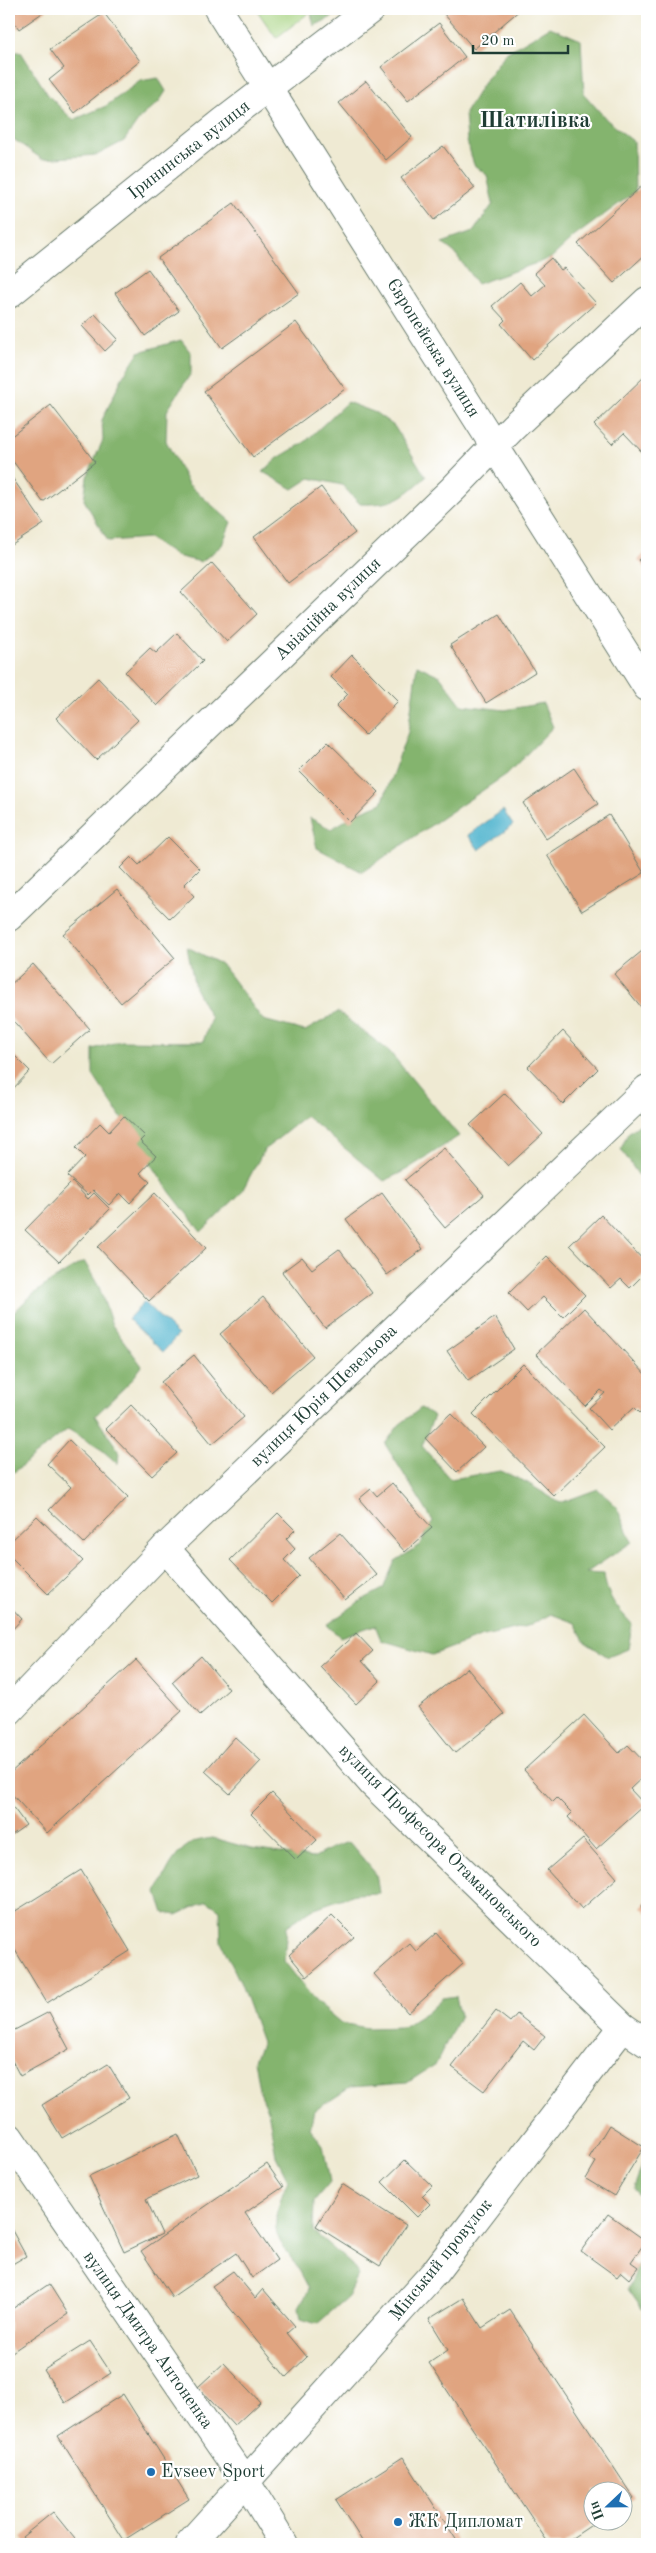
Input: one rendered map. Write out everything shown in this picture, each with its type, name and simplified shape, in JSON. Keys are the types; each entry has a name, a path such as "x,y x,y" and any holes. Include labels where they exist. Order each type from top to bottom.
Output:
{"street":[{"name":"Європейська вулиця","path":"218,9 647,686"},
{"name":"Ірининська вулиця","path":"9,294 268,88 371,9"},
{"name":"Авіаційна вулиця","path":"9,916 445,496 494,445 647,301"},
{"name":"вулиця Юрія Шевельова","path":"9,1711 165,1548 647,1089"},
{"name":"вулиця Професора Отамановського","path":"165,1548 373,1784 623,2027 647,2043"},
{"name":"Мінський провулок","path":"188,2544 435,2272 623,2027"},
{"name":"вулиця Дмитра Антоненка","path":"9,2137 246,2482 284,2544"}],"green space":[{"path":"256,9 314,9 276,38"},
{"path":"310,9 348,9 314,26"},
{"path":"550,27 581,40 584,94 607,120 634,142 635,192 575,236 551,258 477,284 455,253 442,243 473,232 493,204 487,175 474,165 467,141 465,113 486,79 506,53"},
{"path":"9,52 21,52 48,95 73,120 106,106 140,81 158,78 166,91 159,102 140,118 124,141 97,155 42,159 9,136"},
{"path":"181,340 191,353 191,373 167,411 166,441 188,484 231,522 222,545 201,562 176,556 149,538 108,541 84,500 87,477 103,440 102,420 123,376 139,352"},
{"path":"347,402 376,413 394,426 426,477 410,491 389,502 360,504 342,485 310,478 293,489 263,472 278,458 305,442"},
{"path":"417,665 440,676 462,705 505,710 543,703 553,727 507,774 362,872 317,848 310,818 331,829 360,812 382,803 408,732"},
{"path":"187,947 221,964 263,1020 305,1031 338,1012 389,1051 459,1136 406,1170 384,1181 306,1116 264,1150 241,1193 201,1232 170,1192 93,1075 93,1049 121,1041 203,1042 211,1018 195,988"},
{"path":"647,1119 647,1180 639,1176 621,1149 628,1133"},
{"path":"84,1261 99,1287 112,1325 142,1366 131,1381 95,1416 119,1451 118,1464 102,1450 68,1429 9,1476 9,1319 34,1294"},
{"path":"421,1408 434,1416 422,1446 450,1479 501,1471 526,1482 560,1503 598,1489 616,1506 632,1542 586,1573 604,1574 607,1589 613,1601 632,1624 628,1649 608,1657 585,1642 575,1623 551,1614 531,1625 480,1637 432,1655 381,1640 375,1625 340,1637 327,1625 360,1601 383,1589 395,1561 419,1546 433,1521 385,1444 399,1425"},
{"path":"213,1838 252,1849 313,1858 333,1847 349,1842 376,1874 379,1893 355,1894 312,1909 287,1926 284,1961 316,2002 341,2023 367,2028 403,2027 427,2012 442,1998 456,1996 460,2015 436,2064 407,2083 351,2087 314,2111 310,2128 323,2146 330,2182 314,2201 313,2231 352,2265 358,2276 348,2297 317,2324 301,2319 299,2307 309,2289 279,2239 276,2229 276,2217 288,2180 276,2156 268,2110 259,2090 254,2060 262,2042 241,1984 221,1942 220,1910 207,1901 177,1915 164,1913 157,1893 170,1866 184,1848 192,1843"},
{"path":"647,2151 647,2205 634,2188"},
{"path":"647,2246 647,2316 628,2289"}],"water":[{"path":"503,810 513,825 479,850 468,835"},
{"path":"144,1302 178,1335 163,1352 128,1319"}],"building":[{"path":"9,9 48,9 19,29 9,15"},
{"path":"451,9 521,9 474,49 444,14"},
{"path":"104,13 140,61 75,113 49,80 64,68 50,49"},
{"path":"439,23 465,57 408,101 381,67"},
{"path":"366,81 412,137 386,160 339,103"},
{"path":"443,146 475,188 434,220 401,178"},
{"path":"645,183 647,186 647,253 614,283 578,244"},
{"path":"234,203 299,293 222,348 158,258"},
{"path":"551,258 561,270 564,268 596,303 532,360 501,324 505,320 492,306 520,282 532,296 545,285 534,273"},
{"path":"148,269 179,311 145,336 115,293"},
{"path":"95,314 118,339 105,351 82,326"},
{"path":"296,322 345,389 253,457 204,391"},
{"path":"647,374 647,450 643,453 624,433 612,444 594,425"},
{"path":"51,405 95,462 43,502 9,456 9,438"},
{"path":"9,473 44,524 12,545 9,540"},
{"path":"321,487 355,533 288,583 254,537"},
{"path":"647,551 647,570 638,560"},
{"path":"212,563 257,614 227,642 181,592"},
{"path":"499,614 535,672 486,703 450,645"},
{"path":"177,633 203,661 157,706 125,672 150,648 156,653"},
{"path":"352,655 398,701 365,735 336,706 348,694 331,677"},
{"path":"98,678 138,720 96,760 56,718"},
{"path":"328,742 379,792 350,822 299,771"},
{"path":"574,768 598,804 546,839 523,803"},
{"path":"609,815 644,873 582,911 547,855"},
{"path":"168,837 200,869 184,885 194,896 170,919 120,868 131,857 139,865"},
{"path":"117,889 175,958 121,1003 63,934"},
{"path":"647,947 647,1003 642,1008 614,974"},
{"path":"33,964 90,1029 51,1064 9,1016 9,986"},
{"path":"563,1031 598,1069 563,1104 528,1067"},
{"path":"9,1050 30,1071 9,1093"},
{"path":"505,1093 543,1134 508,1166 470,1125"},
{"path":"124,1116 145,1136 140,1141 156,1156 140,1173 150,1182 130,1203 120,1193 109,1205 93,1190 88,1195 67,1176 85,1157 76,1148 100,1123 109,1132"},
{"path":"444,1148 484,1195 445,1228 405,1180"},
{"path":"72,1182 88,1199 94,1193 110,1209 59,1262 25,1230"},
{"path":"155,1193 206,1248 149,1301 98,1247"},
{"path":"382,1193 423,1249 387,1275 346,1219"},
{"path":"601,1215 647,1264 647,1271 630,1288 621,1279 611,1288 570,1245"},
{"path":"339,1249 372,1293 325,1328 282,1272 302,1257 312,1269"},
{"path":"547,1256 585,1295 563,1317 543,1297 527,1312 509,1293"},
{"path":"263,1297 313,1356 271,1392 220,1334"},
{"path":"584,1308 647,1376 647,1406 640,1413 634,1407 609,1430 589,1408 605,1393 601,1390 585,1406 536,1354"},
{"path":"495,1317 514,1349 468,1381 447,1351"},
{"path":"194,1355 244,1417 212,1444 161,1382"},
{"path":"523,1364 605,1447 554,1496 473,1414"},
{"path":"131,1405 177,1453 152,1476 106,1429"},
{"path":"451,1413 484,1447 457,1472 425,1438"},
{"path":"69,1440 128,1497 84,1543 49,1510 71,1487 47,1464"},
{"path":"392,1483 432,1528 405,1552 359,1499 371,1489 377,1496"},
{"path":"278,1513 295,1530 286,1539 295,1549 284,1560 299,1576 272,1603 230,1560"},
{"path":"37,1516 83,1561 48,1594 9,1555 9,1543"},
{"path":"340,1533 377,1575 345,1600 309,1558"},
{"path":"9,1605 22,1619 9,1633"},
{"path":"356,1633 373,1651 362,1661 380,1681 356,1704 320,1666"},
{"path":"201,1656 229,1689 200,1715 172,1682"},
{"path":"136,1660 182,1711 47,1833 9,1791 9,1774"},
{"path":"467,1668 504,1714 455,1753 418,1707"},
{"path":"584,1715 619,1753 628,1745 647,1765 647,1773 630,1789 645,1805 596,1849 568,1817 572,1813 557,1798 553,1802 524,1770"},
{"path":"235,1737 261,1761 230,1794 205,1771"},
{"path":"272,1793 317,1840 296,1860 251,1814"},
{"path":"9,1802 26,1825 9,1837"},
{"path":"583,1839 617,1878 582,1909 547,1870"},
{"path":"81,1870 130,1951 47,2003 9,1940 9,1915"},
{"path":"647,1900 647,1913 641,1907"},
{"path":"332,1915 354,1937 307,1977 289,1955"},
{"path":"436,1933 463,1964 408,2013 374,1974 409,1943 416,1951"},
{"path":"496,2011 510,2022 517,2014 545,2036 534,2050 523,2041 484,2091 452,2067"},
{"path":"49,2012 69,2049 20,2076 9,2055 9,2033"},
{"path":"108,2064 129,2098 62,2138 42,2105"},
{"path":"609,2125 644,2147 614,2196 586,2179 596,2162 589,2158"},
{"path":"178,2134 197,2175 146,2199 162,2234 124,2252 89,2176"},
{"path":"405,2160 432,2186 422,2196 430,2204 417,2217 382,2182"},
{"path":"267,2164 283,2187 245,2213 277,2260 252,2278 236,2253 172,2297 141,2251"},
{"path":"342,2184 406,2225 380,2266 316,2226"},
{"path":"608,2214 646,2241 631,2262 638,2267 629,2279 621,2272 617,2277 581,2251"},
{"path":"9,2225 26,2256 9,2266"},
{"path":"233,2271 255,2298 263,2289 295,2326 287,2333 307,2357 286,2377 212,2286"},
{"path":"49,2284 68,2314 12,2352 9,2347 9,2311"},
{"path":"463,2298 482,2328 510,2310 622,2480 584,2480 584,2530 563,2544 549,2544 429,2363 448,2350 429,2319"},
{"path":"90,2341 111,2373 65,2403 44,2370"},
{"path":"224,2363 260,2402 234,2426 198,2387"},
{"path":"123,2394 189,2499 124,2540 58,2436"},
{"name":"ЖК Дипломат","path":"403,2457 459,2544 364,2544 336,2500"},
{"path":"53,2512 79,2544 27,2544 22,2537"}],"place":[{"name":"Evseev Sport","path":"151,2472"},
{"name":"ЖК Дипломат","path":"398,2522"}],"district":[{"name":"Шатилівка","path":"535,121"}]}
